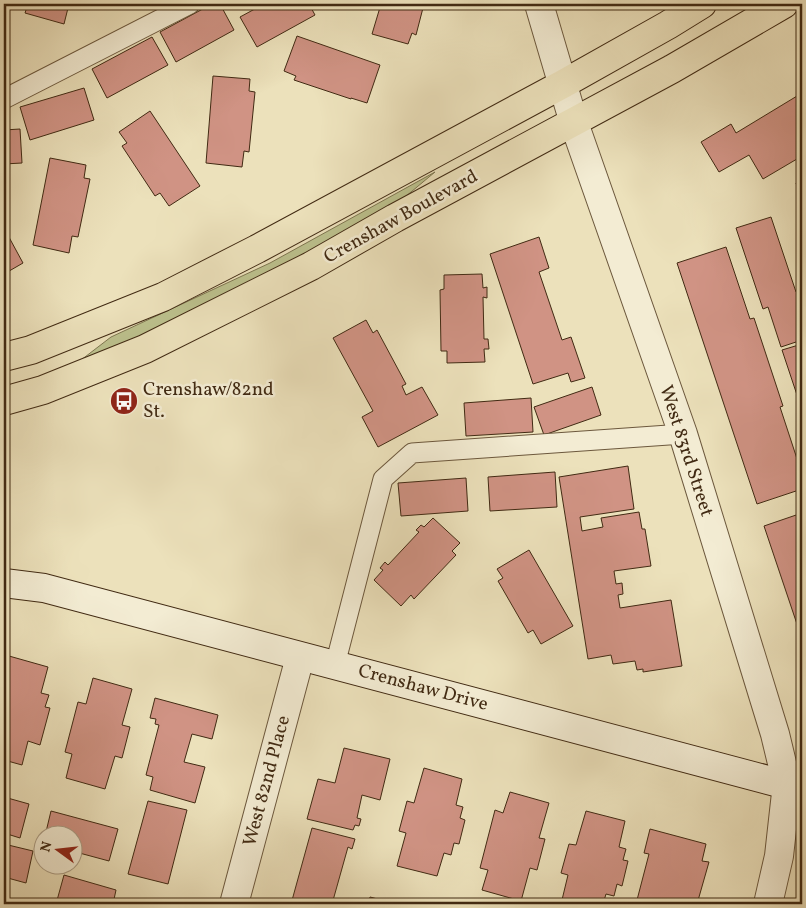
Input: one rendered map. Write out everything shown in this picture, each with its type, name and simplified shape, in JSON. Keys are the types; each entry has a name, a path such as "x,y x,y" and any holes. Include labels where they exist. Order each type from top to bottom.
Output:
{"main road":[{"path":"4,358 31,350 163,297 257,249 563,84 702,4"},
{"name":"Crenshaw Boulevard","path":"4,401 43,390 145,349 310,266 395,218 672,69 784,4"}],"street":[{"name":"West 83rd Street","path":"539,4 574,123 682,434 775,734 795,787 768,904"},
{"name":"Crenshaw Drive","path":"4,568 44,588"},
{"name":"Crenshaw Drive","path":"4,583 44,588 795,787"},
{"name":"West 82nd Place","path":"234,904 300,657"}],"lane":[{"path":"4,99 190,4"},
{"path":"334,665 383,479 412,453 682,434"}],"green space":[{"path":"435,172 381,217 274,275 68,370 111,337 270,263"}],"building":[{"path":"28,4 69,4 64,24 25,13"},
{"path":"212,4 220,4 234,30 176,62 160,32"},
{"path":"264,4 309,4 315,15 257,47 240,17"},
{"path":"381,4 424,4 416,35 412,33 408,44 372,34"},
{"path":"297,36 380,65 367,103 294,80 296,76 284,71"},
{"path":"152,37 168,65 107,98 92,69"},
{"path":"213,76 250,79 249,91 255,92 249,152 244,151 242,167 206,163"},
{"path":"84,88 94,120 30,140 20,107"},
{"path":"802,93 802,156 763,179 749,155 719,172 701,142 731,124 736,133"},
{"path":"150,111 200,186 169,206 160,193 155,196 122,146 127,143 119,132"},
{"path":"20,129 22,163 4,164 4,130"},
{"path":"50,158 86,165 84,178 90,179 78,237 72,236 69,253 33,245"},
{"path":"802,181 802,202 796,183"},
{"path":"771,217 796,292 800,290 802,296 802,340 781,347 768,307 763,309 736,228"},
{"path":"4,228 23,263 4,274"},
{"path":"539,237 549,268 539,272 562,340 571,337 585,378 571,382 568,373 533,384 490,254"},
{"path":"726,247 750,319 754,318 783,406 780,407 802,474 802,489 757,504 677,263"},
{"path":"482,274 483,288 487,287 487,298 483,297 484,339 488,339 489,349 484,349 485,362 447,363 447,351 441,351 440,290 444,289 444,275"},
{"path":"366,320 373,333 377,330 406,384 402,386 406,395 422,387 438,415 378,447 362,417 373,411 333,338"},
{"path":"802,344 802,410 782,350"},
{"path":"592,387 601,415 544,435 534,407"},
{"path":"531,398 533,432 466,436 464,403"},
{"path":"628,466 634,509 580,517 582,531 603,527 601,518 639,512 642,529 645,529 651,566 614,571 616,584 622,583 623,594 618,595 620,608 671,600 682,666 643,672 643,669 637,670 635,661 613,664 611,655 588,659 559,477"},
{"path":"555,472 557,507 490,511 488,477"},
{"path":"466,478 468,511 401,516 398,483"},
{"path":"802,513 802,639 764,526"},
{"path":"433,518 460,543 452,551 456,555 414,599 411,595 401,606 374,580 383,570 380,568 385,562 388,565 419,532 416,530 421,525 424,527"},
{"path":"529,550 573,626 541,644 533,630 528,633 498,581 503,578 497,569"},
{"path":"9,656 48,667 41,693 49,695 45,707 50,708 40,745 28,741 22,765 4,760 4,675"},
{"path":"93,678 132,689 122,725 130,727 122,758 115,756 105,789 66,778 72,754 65,752 78,702 86,704"},
{"path":"155,698 218,715 212,739 192,734 184,762 205,767 195,803 150,790 153,777 146,775 159,725 155,724 156,719 150,718"},
{"path":"344,748 390,759 380,800 362,795 357,818 361,819 359,826 355,825 353,830 307,819 318,779 335,783"},
{"path":"424,768 462,779 456,805 463,807 460,818 465,820 459,844 454,843 451,855 444,853 437,876 397,866 406,833 399,831 407,801 414,803"},
{"path":"510,792 549,803 539,838 545,839 537,870 530,868 521,901 482,890 488,870 480,868 495,810 503,813"},
{"path":"4,797 29,804 20,838 4,833"},
{"path":"148,801 187,810 168,884 128,874"},
{"path":"51,811 118,829 109,861 82,854 82,826 47,826"},
{"path":"586,811 625,821 619,847 626,849 623,860 628,861 622,886 617,884 614,896 606,894 603,904 561,904 568,875 561,873 569,844 576,845"},
{"path":"312,828 355,839 352,849 348,847 332,904 291,904"},
{"path":"650,829 706,844 702,861 709,862 697,904 652,904 637,900 649,854 644,853"},
{"path":"4,844 32,851 26,883 4,877"},
{"path":"64,876 116,890 113,904 56,904"},
{"path":"370,897 397,904 368,904"}],"place":[{"name":"Crenshaw/82nd St.","path":"124,401"}]}
